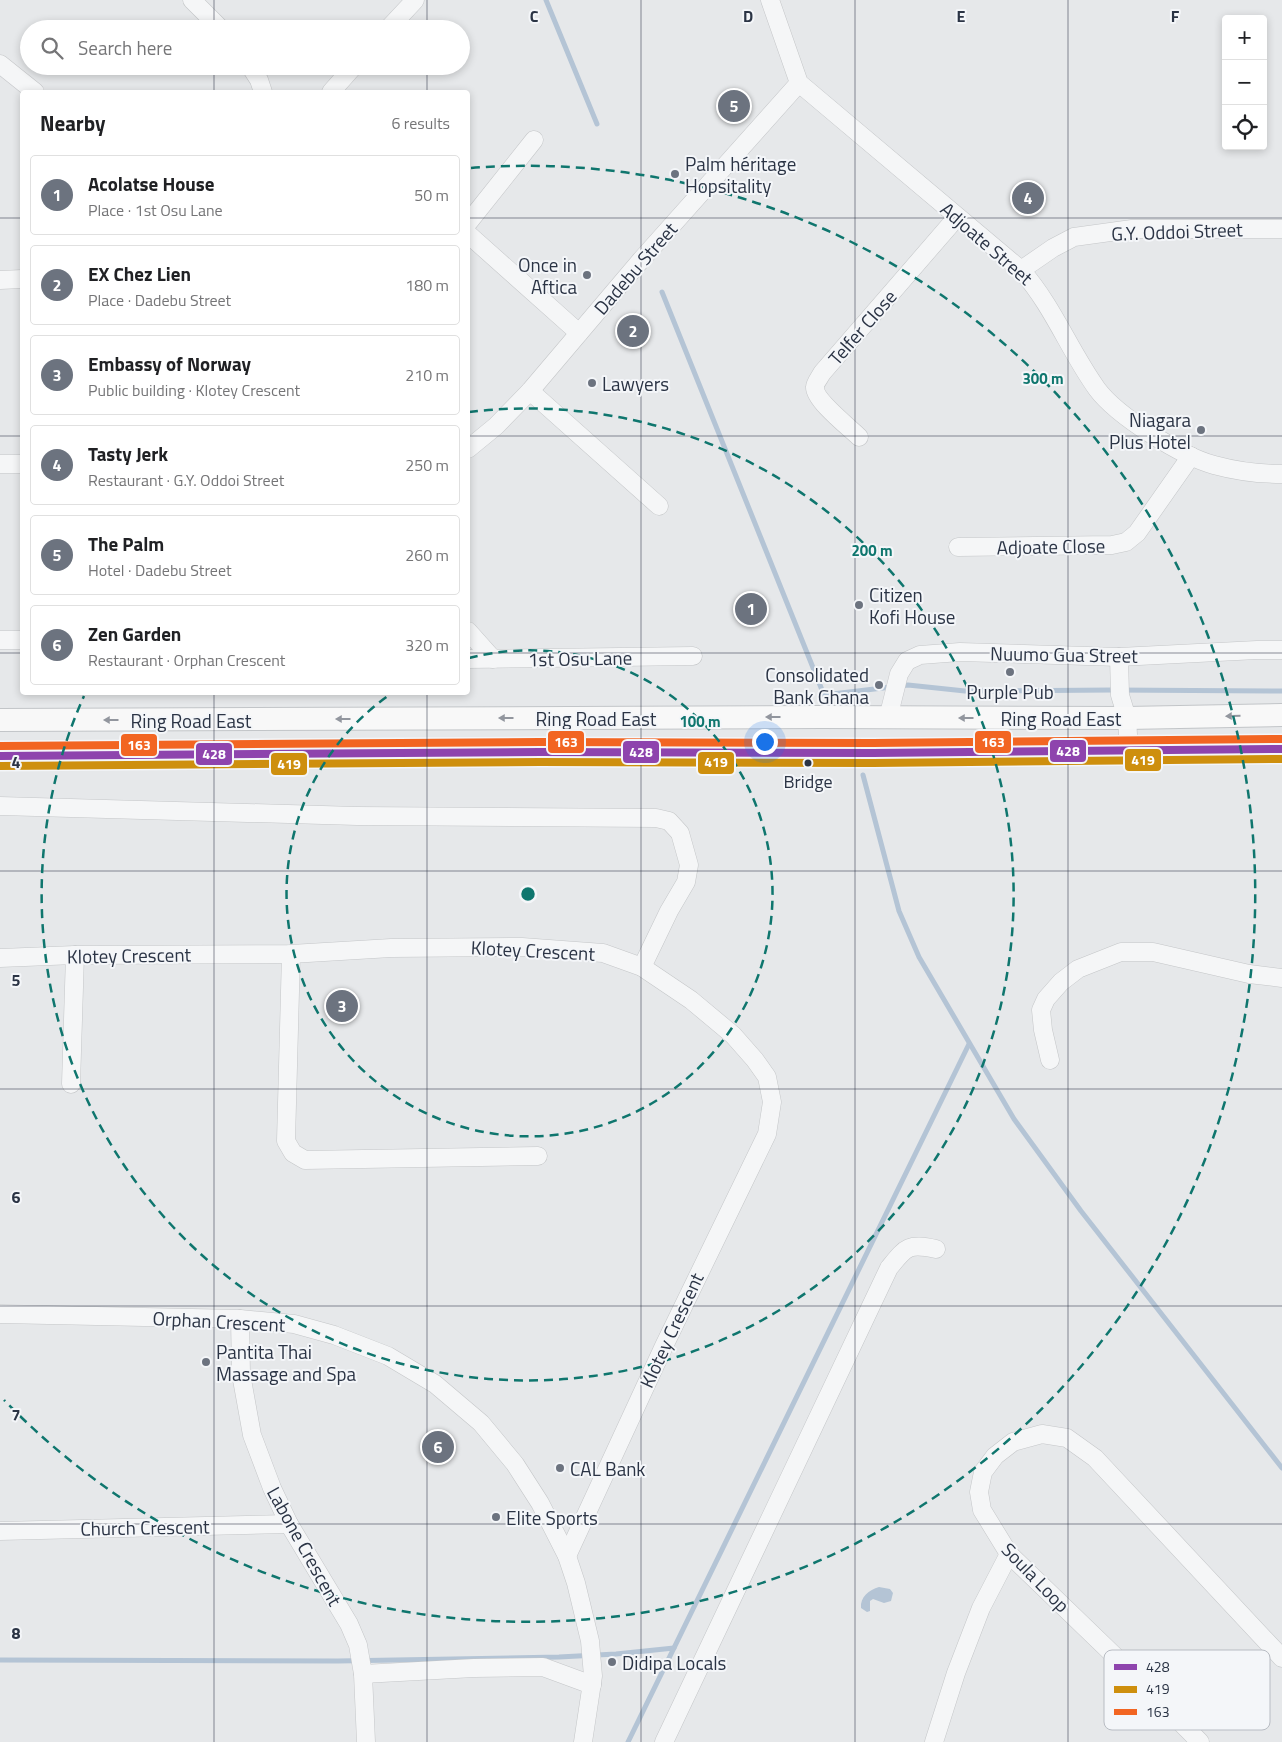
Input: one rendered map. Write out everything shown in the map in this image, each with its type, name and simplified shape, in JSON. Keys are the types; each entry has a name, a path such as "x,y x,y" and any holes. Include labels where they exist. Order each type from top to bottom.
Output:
{"main road":[{"name":"Ring Road East","path":"0,720 1127,718 1282,716"},
{"path":"540,718 540,752"},
{"name":"Ring Road East","path":"0,756 540,752 873,754 1282,749"}],"street":[{"path":"192,0 212,20"},
{"path":"396,20 415,0"},
{"path":"770,0 799,83"},
{"path":"0,64 32,90"},
{"path":"256,75 262,90"},
{"path":"333,90 346,75"},
{"name":"Adjoate Street","path":"799,83 1021,270 1037,287 1098,390 1133,423 1191,456 1212,465 1282,474"},
{"name":"Dadebu Street","path":"470,447 496,426 530,391 659,238 799,83"},
{"path":"470,220 534,140"},
{"name":"Telfer Close","path":"859,437 818,398 814,388 817,381 957,217"},
{"name":"G.Y. Oddoi Street","path":"1021,270 1053,248 1074,237 1132,229 1282,229"},
{"path":"470,236 579,333"},
{"path":"0,280 20,279"},
{"path":"530,391 659,506"},
{"name":"Adjoate Close","path":"958,547 1112,545 1126,542 1137,533 1191,456"},
{"path":"0,464 20,464"},
{"path":"470,633 493,659"},
{"path":"0,640 20,640"},
{"name":"Nuumo Gua Street","path":"888,718 899,674 907,661 920,655 960,652 1119,657 1282,650"},
{"name":"1st Osu Lane","path":"470,659 693,656"},
{"path":"1119,657 1120,688 1127,718 1129,751"},
{"path":"0,806 357,816 656,818 669,821 680,833 689,865 686,882 669,911 642,967"},
{"name":"Klotey Crescent","path":"0,958 75,955 291,954 391,948 522,947 603,953 642,967 691,1000 733,1035 767,1077 772,1102 767,1134 672,1329 567,1556"},
{"path":"1050,1060 1043,1030 1041,1010 1046,998 1061,982 1078,969 1121,952 1153,952 1249,974 1282,978"},
{"path":"291,954 286,1141 293,1153 305,1160 538,1156"},
{"path":"71,1084 75,955"},
{"path":"664,1742 889,1268 902,1252 916,1245 936,1249"},
{"name":"Orphan Crescent","path":"0,1314 240,1319 294,1324 334,1335 388,1356 435,1384 481,1423 515,1464 540,1503 567,1556 576,1583 590,1641 593,1681 583,1742"},
{"name":"Labone Crescent","path":"240,1319 241,1374 252,1435 272,1488 289,1524 348,1624 358,1645 363,1674 366,1742"},
{"name":"Soula Loop","path":"1108,1650 1009,1554 982,1510 979,1492 983,1472 995,1456 1013,1442 1042,1434 1067,1438 1095,1458 1282,1658"},
{"name":"Church Crescent","path":"0,1531 289,1524"},
{"path":"934,1742 956,1673 981,1608 1009,1554"},
{"path":"363,1674 474,1668 543,1667 593,1681"},
{"name":"Soula Loop","path":"1188,1730 1200,1742"}],"water":[{"path":"879,1587 890,1589 893,1593 891,1601 884,1603 873,1599 870,1601 870,1611 867,1612 861,1608 862,1600 869,1592"}],"waterway":[{"path":"546,0 597,124"},
{"path":"662,292 824,695 908,685 965,691 1282,691"},
{"path":"863,775 899,911 919,957 1014,1119 1081,1211 1282,1468"},
{"path":"628,1742 969,1044"},
{"path":"0,1660 338,1661 559,1657 674,1648"}],"transit line":[{"name":"163","path":"0,746 540,742 873,743 1282,739"},
{"name":"428","path":"0,756 540,752 873,753 1282,749"},
{"name":"419","path":"0,766 540,762 873,763 1282,759"}],"place":[{"name":"The Palm","path":"734,106"},
{"name":"Palm héritage Hopsitality","path":"675,174"},
{"name":"Tasty Jerk","path":"1028,198"},
{"name":"Once in Aftica","path":"587,275"},
{"name":"EX Chez Lien","path":"633,331"},
{"name":"Lawyers","path":"592,383"},
{"name":"Niagara Plus Hotel","path":"1201,430"},
{"name":"Citizen Kofi House","path":"859,605"},
{"name":"Acolatse House","path":"751,609"},
{"name":"Purple Pub","path":"1010,672"},
{"name":"Consolidated Bank Ghana","path":"879,685"},
{"name":"Bridge","path":"808,763"},
{"name":"Embassy of Norway","path":"342,1006"},
{"name":"Pantita Thai Massage and Spa","path":"206,1362"},
{"name":"Zen Garden","path":"438,1447"},
{"name":"CAL Bank","path":"560,1468"},
{"name":"Elite Sports","path":"496,1517"},
{"name":"Didipa Locals","path":"612,1662"}]}
